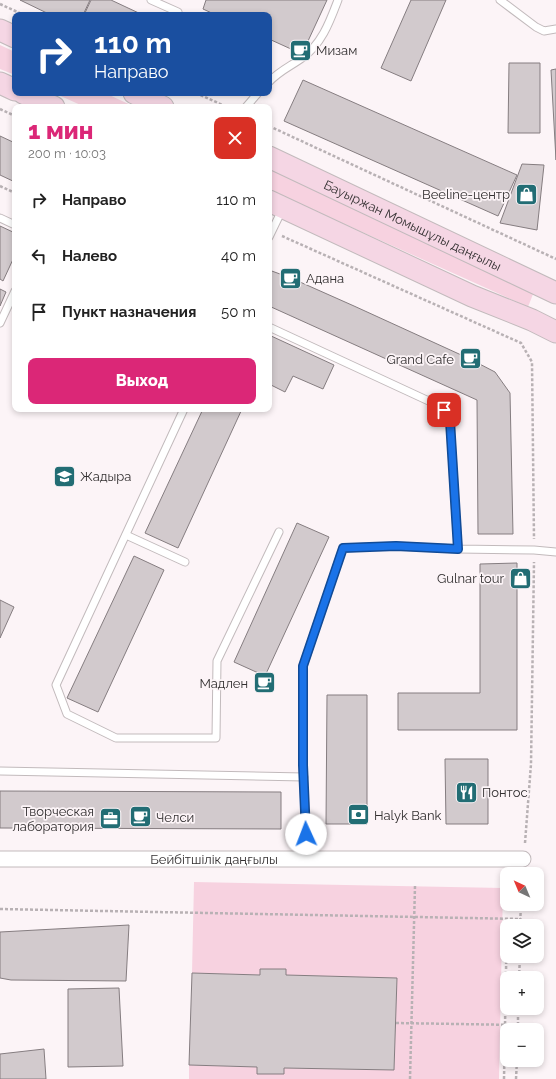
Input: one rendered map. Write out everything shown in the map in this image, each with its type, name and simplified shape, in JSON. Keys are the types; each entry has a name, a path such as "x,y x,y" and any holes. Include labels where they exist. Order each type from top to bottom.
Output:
{"street":[{"path":"0,30 12,36"},
{"path":"0,83 12,89"},
{"path":"30,96 47,104"},
{"path":"140,96 157,104"},
{"name":"Бауыржан Момышұлы даңғылы","path":"272,158 556,293"},
{"path":"276,204 472,296 532,320 556,332"},
{"name":"Бейбітшілік даңғылы","path":"0,859 523,859"}],"lane":[{"path":"151,0 178,12"},
{"path":"272,79 277,73 304,58 315,46 324,34 338,0"},
{"path":"500,0 536,27 544,31 556,29"},
{"path":"249,104 255,96"},
{"path":"272,224 276,204"},
{"path":"0,218 12,224"},
{"path":"0,323 12,297"},
{"path":"272,327 433,403 444,410 450,421 458,549"},
{"path":"183,412 56,685 66,714 116,738 216,738 217,661 280,532"},
{"path":"126,535 185,562"},
{"path":"308,860 304,777 303,666 343,548 396,546 556,552"},
{"path":"0,771 304,777"}],"path":[{"path":"0,4 17,12"},
{"path":"203,96 220,104"},
{"path":"0,109 12,115"},
{"path":"272,127 556,259"},
{"path":"0,186 12,192"},
{"path":"272,235 521,343"},
{"path":"523,859 531,764"},
{"path":"410,1079 415,886"},
{"path":"0,909 507,919"},
{"path":"521,911 521,919"},
{"path":"505,1023 506,963"},
{"path":"396,1023 500,1025"},
{"path":"504,1067 504,1079"},
{"path":"516,1079 517,1067"}],"shaded area":[{"path":"0,45 12,51 12,74 0,69"},
{"path":"61,96 111,96 129,104 78,104"},
{"path":"272,169 535,289 528,307 272,191"},
{"path":"194,882 500,888 500,911 503,911 502,919 500,919 500,963 501,963 501,971 500,971 499,1079 189,1079 189,1065 257,1067 257,1074 283,1074 284,1068 394,1070 397,978 286,975 286,969 260,969 260,975 192,973"}],"building":[{"path":"20,0 90,0 84,12 45,12"},
{"path":"91,0 111,0 137,12 85,12"},
{"path":"206,0 327,0 302,54 272,40 272,12 210,12 203,9"},
{"path":"411,0 446,0 411,81 381,68"},
{"path":"509,63 540,63 540,133 508,133"},
{"path":"556,69 556,160 551,70"},
{"path":"303,80 517,175 498,216 284,121"},
{"path":"0,136 12,142 12,181 0,175"},
{"name":"Beeline-центр","path":"522,164 544,165 537,230 500,223"},
{"path":"0,226 12,232 12,262 3,281 0,279"},
{"path":"272,271 354,306 495,372 510,393 513,534 478,534 477,400 272,307"},
{"path":"0,289 6,292 0,306"},
{"path":"272,336 334,365 323,389 293,376 285,392 272,386"},
{"path":"202,412 241,412 178,548 145,533"},
{"path":"297,523 329,537 265,676 234,662"},
{"path":"134,556 164,570 98,712 67,698"},
{"path":"517,563 517,730 398,730 398,693 480,693 480,564"},
{"path":"0,600 14,607 0,638"},
{"path":"327,695 367,695 367,824 326,824"},
{"name":"Понтос","path":"445,759 488,759 488,824 446,824"},
{"path":"0,791 281,792 281,829 0,828"},
{"path":"129,925 126,981 11,980 0,978 0,932"},
{"path":"260,969 286,969 286,975 397,978 394,1070 284,1068 284,1074 257,1074 257,1067 189,1065 192,973 260,975"},
{"path":"119,988 123,1066 68,1067 68,989"},
{"path":"44,1049 46,1079 0,1079 0,1054"}],"place":[{"name":"Мизам","path":"301,50"},
{"name":"Beeline-центр","path":"526,194"},
{"name":"Адана","path":"291,278"},
{"name":"Grand Cafe","path":"470,359"},
{"name":"Жадыра","path":"65,476"},
{"name":"Gulnar tour","path":"520,578"},
{"name":"Мадлен","path":"264,683"},
{"name":"Понтос","path":"467,792"},
{"name":"Halyk Bank","path":"359,815"},
{"name":"Челси","path":"140,817"},
{"name":"Творческая лаборатория","path":"110,818"}],"route":[{"path":"306,834 303,765 303,666 343,548 396,546 458,549 450,421 444,410"}]}
